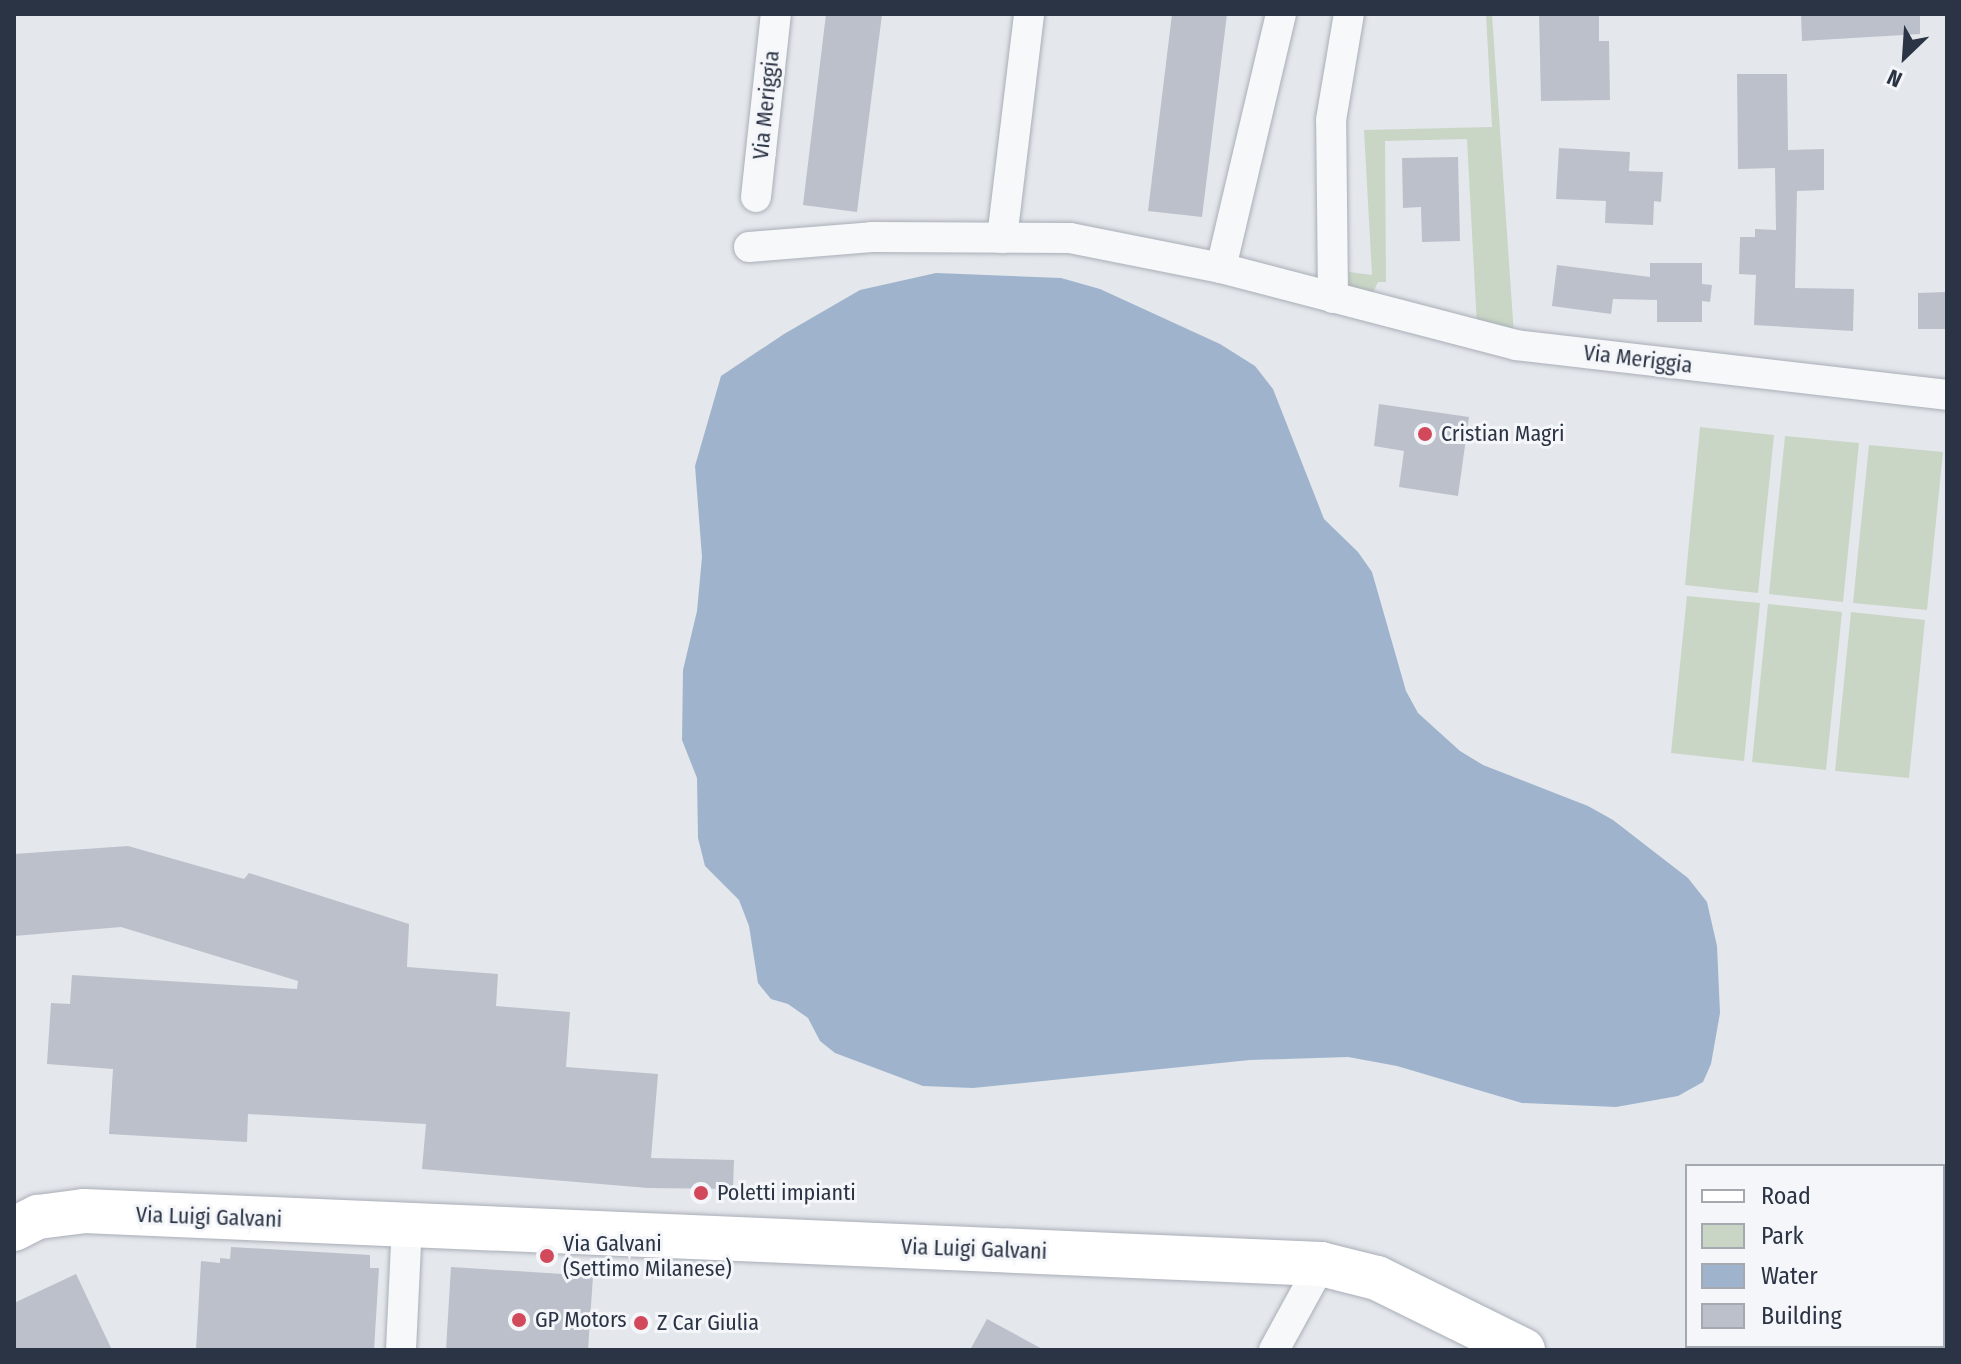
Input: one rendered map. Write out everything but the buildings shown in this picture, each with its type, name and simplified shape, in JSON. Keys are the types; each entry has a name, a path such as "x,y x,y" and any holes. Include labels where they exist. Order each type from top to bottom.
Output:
{"street":[{"name":"Via Meriggia","path":"756,197 776,14"},
{"path":"1002,238 1029,14"},
{"path":"1221,268 1281,14"},
{"path":"1333,298 1331,120 1349,14"},
{"name":"Via Meriggia","path":"749,247 872,237 1102,242 1221,268 1516,345 1947,395"},
{"name":"Via Luigi Galvani","path":"14,1229 38,1217 84,1211 1321,1264 1377,1278 1523,1350"},
{"path":"401,1350 407,1225"},
{"path":"1274,1350 1321,1264"}],"green space":[{"path":"1486,14 1492,14 1514,335 1477,327 1467,139 1385,141 1386,282 1378,282 1369,301 1353,294 1349,286 1349,272 1372,275 1364,130 1492,127"},
{"path":"1700,427 1774,435 1758,593 1685,585"},
{"path":"1785,436 1859,443 1843,602 1769,594"},
{"path":"1869,445 1943,452 1927,610 1853,603"},
{"path":"1687,596 1760,603 1744,761 1671,753"},
{"path":"1768,604 1842,612 1826,770 1752,762"},
{"path":"1851,612 1925,620 1909,778 1835,771"}],"water":[{"path":"936,273 1061,278 1100,289 1220,344 1255,366 1273,389 1324,519 1358,552 1372,572 1406,691 1418,713 1460,751 1483,765 1588,806 1613,820 1688,878 1707,902 1717,946 1720,1013 1711,1064 1703,1082 1678,1096 1616,1107 1522,1103 1397,1066 1348,1057 1250,1060 973,1088 923,1086 835,1053 820,1041 808,1018 788,1004 771,999 758,983 749,926 739,900 705,866 698,838 697,778 682,740 683,670 697,611 702,557 695,466 721,376 784,334 860,290"}],"place":[{"name":"Cristian Magri","path":"1425,434"},
{"name":"Poletti impianti","path":"701,1193"},
{"name":"Via Galvani (Settimo Milanese)","path":"547,1256"},
{"name":"GP Motors","path":"519,1320"},
{"name":"Z Car Giulia","path":"641,1323"}]}
